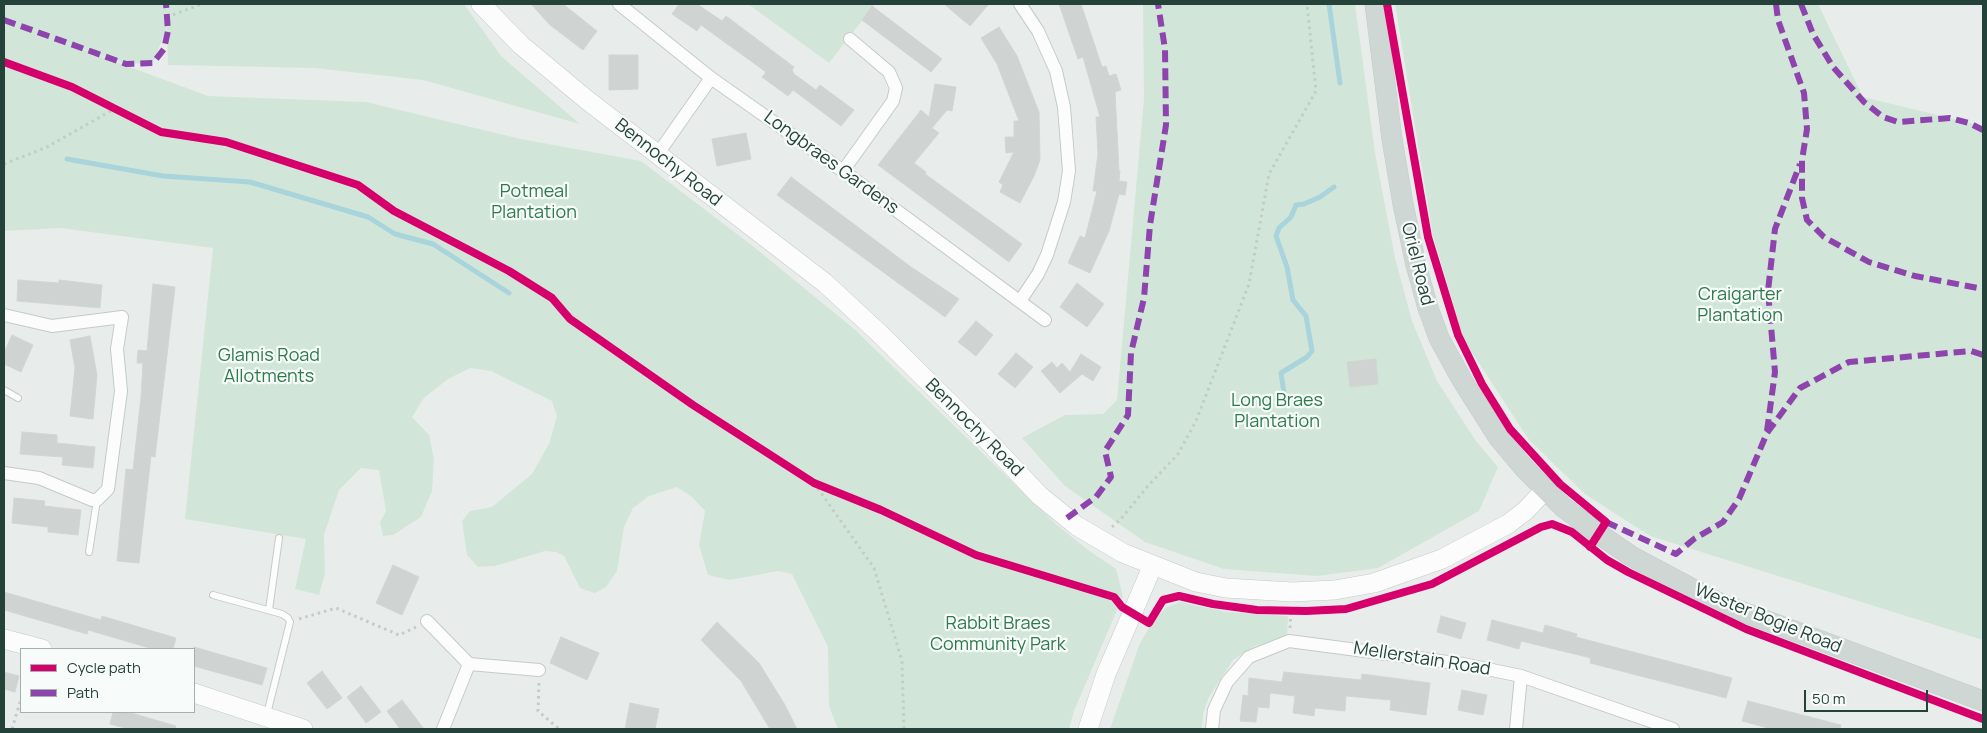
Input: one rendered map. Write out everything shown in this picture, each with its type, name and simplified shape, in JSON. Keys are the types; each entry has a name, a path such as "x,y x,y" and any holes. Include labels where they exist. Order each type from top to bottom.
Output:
{"main road":[{"name":"Oriel Road","path":"1375,4 1392,140 1403,204 1416,265 1431,316 1439,338 1458,374 1498,437 1545,490"},
{"name":"Wester Bogie Road","path":"1545,490 1563,507 1631,556 1719,602 1983,701"}],"street":[{"name":"Bennochy Road","path":"481,4 521,45 656,155 825,283 880,334 991,444 1039,495 1077,526 1123,553 1196,582 1226,588 1283,592 1335,590 1374,583 1442,560 1508,524 1525,511 1545,490"},
{"name":"Longbraes Gardens","path":"619,4 711,78 843,171 1045,320"},
{"path":"1020,4 1038,31 1056,71 1064,107 1069,171 1064,202 1047,255 1038,274 1020,301"},
{"path":"843,171 893,101 896,88 890,72 850,39"},
{"path":"656,155 711,78"},
{"path":"4,474 39,478 92,500 96,500 108,489 121,390 117,349 122,317 52,326 5,318"},
{"path":"1088,729 1106,674 1153,565"},
{"path":"427,621 469,664 539,670"},
{"path":"4,639 38,648"},
{"name":"Mellerstain Road","path":"1212,729 1214,710 1227,682 1249,656 1289,641 1463,664 1521,676 1673,729"},
{"path":"443,729 469,664"},
{"path":"1516,729 1521,676"},
{"path":"195,693 303,729"}],"lane":[{"path":"4,390 18,398"},
{"path":"89,552 96,500"},
{"path":"269,610 279,538"},
{"path":"213,595 282,614 290,622 266,716"}],"path":[{"path":"167,17 202,4"},
{"path":"1098,539 1121,519 1147,487 1178,454 1200,412 1249,284 1269,174 1316,91 1307,4"},
{"path":"107,104 119,110"},
{"path":"4,164 47,147 119,110"},
{"path":"806,478 830,490"},
{"path":"814,483 874,568 902,661 904,729"},
{"path":"290,622 336,608 399,635 427,621"},
{"path":"1282,611 1298,611"},
{"path":"539,670 538,711 559,729"},
{"path":"12,729 20,701"}],"green space":[{"path":"4,4 464,4 501,56 580,124 423,80 314,68 168,65 167,27 153,63 126,64 60,41 208,96 366,102 521,139 641,161 754,247 853,328 1057,525 1088,550 1116,569 1123,596 1074,711 1069,729 838,729 829,706 828,647 792,574 778,571 730,580 708,575 699,545 705,511 692,497 677,487 649,496 633,508 624,527 617,571 606,587 595,593 580,588 564,556 556,552 545,551 495,566 478,567 467,555 462,521 470,511 492,507 532,474 549,444 557,416 552,401 491,371 470,368 448,379 424,398 412,417 429,435 434,459 432,491 421,517 393,535 383,536 380,522 386,511 379,470 361,468 339,490 324,535 325,573 319,595 295,589 306,539 185,519 213,248 60,228 4,231"},
{"path":"748,4 875,4 829,63"},
{"name":"Long Braes Plantation","path":"1143,4 1355,4 1375,153 1395,258 1412,321 1437,381 1476,441 1498,467 1479,511 1378,568 1317,576 1224,569 1145,542 1065,486 1022,438 1065,415 1103,414 1117,400 1144,99"},
{"name":"Craigarter Plantation","path":"1395,4 1818,4 1863,97 1983,126 1983,640 1650,536 1585,494 1529,440 1464,340 1433,236"},
{"path":"1180,602 1227,612 1288,616 1287,638 1255,646 1233,660 1209,697 1203,714 1202,729 1110,729 1140,643 1156,617 1167,607"}],"building":[{"path":"531,4 563,4 597,31 583,50 550,25"},
{"path":"679,4 697,4 722,21 726,16 794,67 792,70 794,74 816,90 820,85 854,110 841,126 793,90 788,96 762,77 766,72 701,25 697,31 672,14"},
{"path":"944,4 989,4 970,26"},
{"path":"1059,4 1081,4 1102,67 1106,66 1109,76 1116,74 1121,90 1115,92 1119,181 1127,182 1125,195 1119,194 1109,231 1090,273 1068,263 1080,236 1085,238 1097,191 1093,191 1098,154 1096,117 1100,117 1083,57 1078,59"},
{"path":"872,6 942,59 931,72 862,20"},
{"path":"999,27 1017,56 1039,112 1040,160 1020,203 1000,192 1003,185 999,182 1014,152 1006,153 1005,137 1014,137 1014,121 1019,121 997,64 981,38"},
{"path":"609,55 638,55 638,89 609,90"},
{"path":"935,84 956,87 952,111 947,110 932,128 939,133 914,163 926,172 925,174 1022,244 1009,262 878,165 921,110 929,117"},
{"path":"746,133 751,159 717,166 712,139"},
{"path":"791,177 911,267 959,299 945,317 777,195"},
{"path":"18,280 59,283 59,280 102,285 100,308 17,301"},
{"path":"1077,283 1104,304 1087,327 1060,307"},
{"path":"153,284 175,287 155,457 151,456 139,563 117,561 126,469 133,470 141,397 143,363 137,363 138,350 147,351"},
{"path":"976,321 993,335 976,356 958,342"},
{"path":"12,335 33,345 21,372 4,364 4,353"},
{"path":"90,336 97,375 93,419 70,416 75,368 70,340"},
{"path":"1016,353 1033,367 1015,388 998,374"},
{"path":"1081,354 1101,367 1093,381 1082,374 1060,393 1041,371 1052,362 1057,368 1062,363 1070,372"},
{"path":"1376,359 1378,384 1350,387 1347,362"},
{"path":"22,432 57,435 57,443 95,447 93,468 62,465 63,457 20,454"},
{"path":"14,498 45,501 44,506 81,510 78,535 48,532 48,527 12,523"},
{"path":"393,565 419,577 402,615 376,603"},
{"path":"4,592 101,620 102,616 176,638 173,648 150,648 88,630 87,634 4,610"},
{"path":"1441,616 1466,623 1461,639 1437,632"},
{"path":"1492,620 1543,633 1545,625 1577,634 1576,637 1732,678 1726,698 1590,663 1591,658 1521,641 1519,649 1487,640"},
{"path":"717,622 759,663 785,705 797,729 770,729 741,681 701,640"},
{"path":"561,637 599,653 587,680 550,663"},
{"path":"194,648 267,668 262,685 195,666"},
{"path":"322,671 342,698 327,709 307,683"},
{"path":"4,672 19,676 15,692 4,689"},
{"path":"1284,672 1361,680 1362,674 1430,683 1426,715 1390,710 1391,700 1346,696 1345,711 1315,708 1314,716 1293,713 1295,696 1270,693 1269,708 1258,707 1256,722 1240,721 1243,695 1248,696 1249,678 1282,682"},
{"path":"361,686 381,712 366,723 347,697"},
{"path":"1462,690 1487,695 1483,715 1458,710"},
{"path":"402,700 424,729 400,729 387,711"},
{"path":"1748,701 1841,725 1840,729 1772,729 1742,721"},
{"path":"630,703 659,709 655,729 625,729"},
{"path":"113,713 131,713 176,726 175,729 129,729 110,724"}],"waterway":[{"path":"1329,4 1340,83"},
{"path":"67,159 163,176 250,182 368,217 395,234 433,244 509,293"},
{"path":"1281,401 1284,393 1281,373 1307,357 1312,351 1306,316 1293,300 1287,267 1276,236 1279,228 1291,217 1296,205 1304,204 1320,197 1334,187"}],"marked path":[{"path":"4,20 126,64 153,63 164,49 168,31 166,4"},
{"path":"1067,518 1096,497 1111,477 1105,451 1128,415 1131,353 1144,298 1150,225 1166,125 1165,49 1158,4"},
{"path":"1776,4 1778,20 1804,93 1807,129 1802,160 1802,198 1807,220 1824,237 1869,262 1915,276 1983,289"},
{"path":"1801,4 1813,34 1833,67 1864,102 1883,117 1898,122 1950,118 1969,123 1983,130"},
{"path":"1767,431 1775,372 1768,291 1775,229 1800,164"},
{"path":"1606,522 1676,554 1694,539 1723,522 1739,499 1767,433 1800,388 1849,362 1971,351 1983,355"}],"cycle path":[{"path":"1387,4 1428,237 1458,335 1482,384 1510,429 1560,484 1606,522 1590,547"},
{"path":"4,62 72,87 161,132 226,142 358,185 394,211 509,271 552,298 570,319 693,405 814,483 881,510 976,555 1114,597 1122,607 1149,623 1163,600 1179,596 1213,604 1257,610 1306,611 1346,609 1432,584 1541,527 1552,524 1572,532 1607,560 1628,572 1746,629 1983,719"}],"park label":[{"name":"Potmeal Plantation","path":"534,202"},
{"name":"Glamis Road Allotments","path":"269,366"},
{"name":"Rabbit Braes Community Park","path":"998,634"}]}
